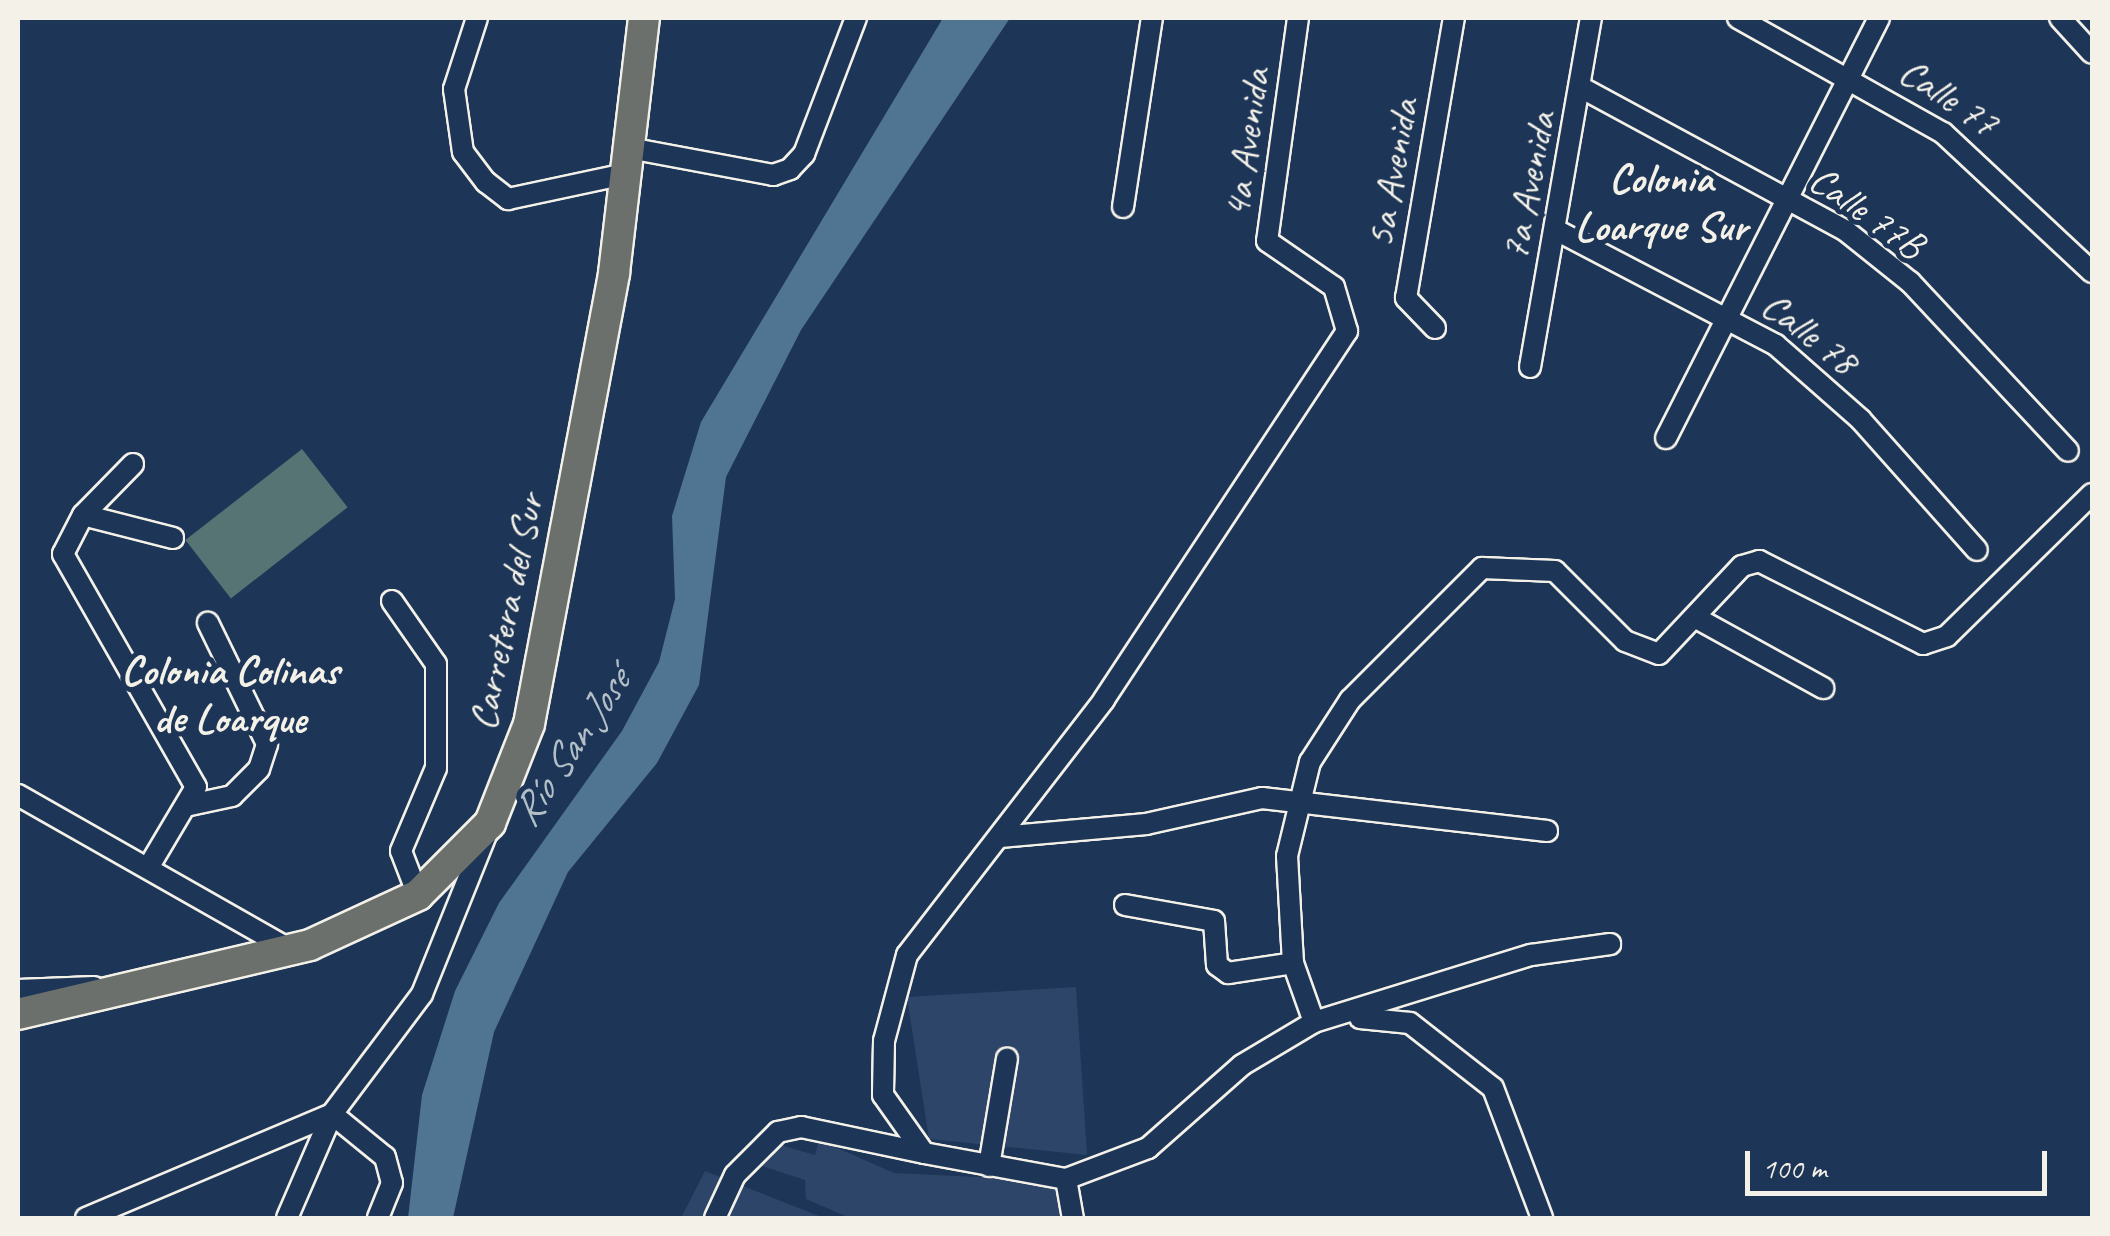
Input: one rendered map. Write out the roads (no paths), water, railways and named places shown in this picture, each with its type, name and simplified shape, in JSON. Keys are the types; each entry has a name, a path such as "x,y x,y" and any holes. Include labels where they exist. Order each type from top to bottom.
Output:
{"highway":[{"name":"Carretera del Sur","path":"18,1014 291,950 418,894 490,823 530,724 627,161 644,18"}],"street":[{"path":"477,18 454,89 464,152 486,182 508,198 627,161 773,175 790,169 804,154 856,18"},
{"path":"1124,207 1152,18"},
{"name":"4a Avenida","path":"1000,837 1104,700 1251,466 1337,351 1347,331 1344,299 1267,241 1298,18"},
{"name":"5a Avenida","path":"1436,328 1406,298 1454,18"},
{"name":"7a Avenida","path":"1530,367 1582,88 1591,18"},
{"name":"Calle 77","path":"1738,18 1854,76 1987,165 2092,272"},
{"path":"1666,438 1854,76 1880,18"},
{"path":"2060,18 2092,52"},
{"name":"Calle 77B","path":"1582,88 1791,199 1910,282 2068,451"},
{"name":"Calle 78","path":"1556,230 1728,314 1818,378 1978,550"},
{"path":"133,464 83,515 65,546 66,571 196,787 190,806 148,868"},
{"path":"1314,1022 1293,963 1288,856 1310,762 1350,700 1482,568 1555,572 1639,651 1659,654 1700,620 1742,566 1759,561 1910,642 1947,636 2092,494"},
{"path":"83,515 173,538"},
{"path":"392,601 436,664 436,768 401,850 418,894"},
{"path":"1700,620 1823,688"},
{"path":"190,806 232,796 259,769 267,744 208,623"},
{"path":"18,795 291,950"},
{"path":"924,1153 882,1095 884,1042 907,955 1000,837 1146,824 1262,798 1547,831"},
{"path":"287,1218 332,1114 422,994 490,823"},
{"path":"1125,905 1214,920 1216,965 1228,973 1293,963"},
{"path":"716,1218 735,1175 778,1132 801,1127 1066,1179 1148,1148 1242,1066 1314,1022 1343,1017 1531,955 1610,944"},
{"path":"18,990 121,988"},
{"path":"1343,1017 1410,1023 1492,1088 1542,1218"},
{"path":"989,1166 1007,1058"},
{"path":"86,1218 332,1114"},
{"path":"332,1114 385,1156 392,1184 378,1218"},
{"path":"1066,1179 1073,1218"}],"district":[{"name":"Colonia Loarque Sur","path":"1661,203"},
{"name":"Colonia Colinas de Loarque","path":"230,695"}],"water label":[{"name":"Río San José","path":"571,748"}]}
